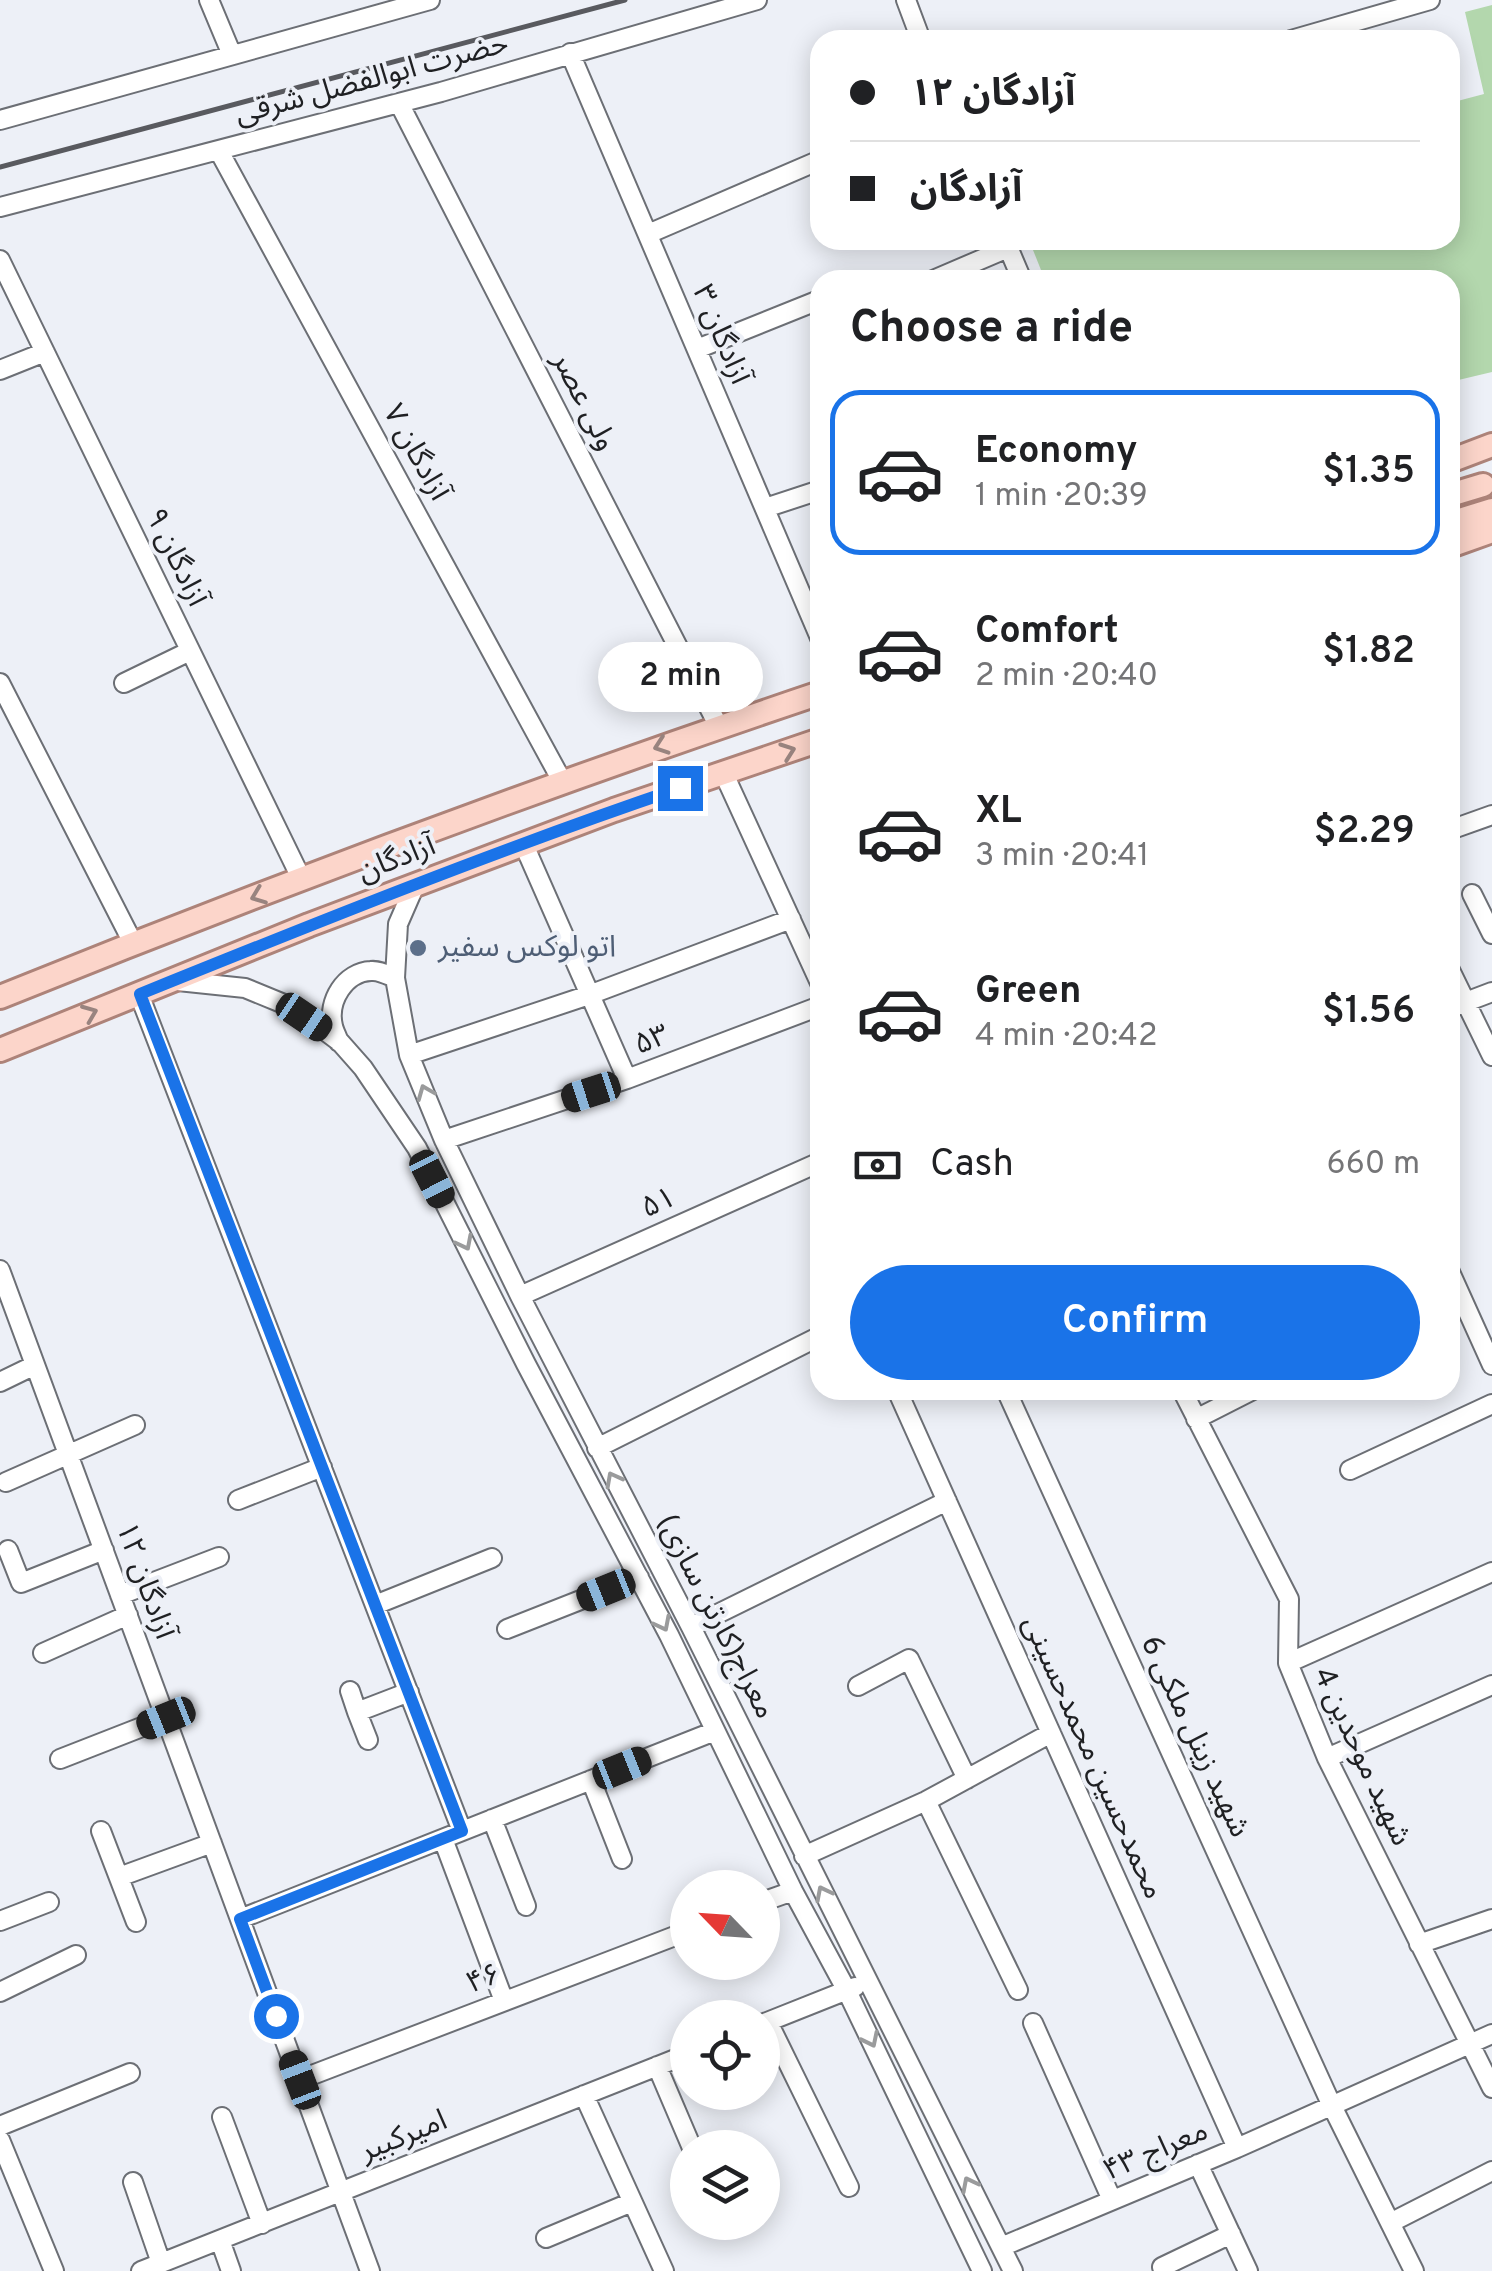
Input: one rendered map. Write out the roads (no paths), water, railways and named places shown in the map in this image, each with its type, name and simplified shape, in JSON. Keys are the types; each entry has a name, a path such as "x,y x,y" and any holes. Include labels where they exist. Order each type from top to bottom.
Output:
{"main road":[{"path":"1460,457 1492,445"},
{"path":"1460,492 1482,485"},
{"path":"1460,520 1492,510"},
{"path":"1460,543 1492,532"},
{"name":"آزادگان","path":"0,996 562,781 810,696"},
{"name":"آزادگان","path":"0,1050 415,885 614,810 810,744"}],"street":[{"path":"208,0 232,55"},
{"path":"0,120 430,0"},
{"name":"حضرت ابوالفضل شرقی","path":"0,207 399,103 757,0"},
{"path":"906,0 917,30"},
{"path":"1326,30 1430,0"},
{"name":"۳ آزادگان","path":"570,52 810,614"},
{"name":"ولی عصر","path":"399,103 719,727"},
{"name":"۷ آزادگان","path":"219,151 562,781"},
{"path":"648,234 810,164"},
{"path":"953,270 994,250"},
{"name":"۹ آزادگان","path":"0,260 302,880"},
{"path":"697,350 810,304"},
{"path":"0,370 45,352"},
{"path":"765,508 810,493"},
{"path":"124,682 190,651"},
{"path":"0,682 133,943"},
{"path":"0,729 19,720"},
{"path":"724,774 810,961"},
{"path":"1460,826 1492,815"},
{"path":"524,844 628,1080"},
{"name":"معراج(کارتن سازی)","path":"415,885 398,924 395,978 409,1054 444,1140 1013,2271"},
{"path":"1472,894 1492,934"},
{"path":"409,1054 589,995 791,919"},
{"path":"340,1042 332,1024 332,1005 340,988 355,975 374,970 395,978"},
{"name":"معراج(کارتن سازی)","path":"172,980 245,988 284,1004 340,1042 363,1068 417,1148 639,1577 793,1891 847,1990 975,2269"},
{"path":"1460,1004 1492,992"},
{"path":"140,994 462,1831"},
{"path":"1460,1008 1492,1056"},
{"name":"۵۳","path":"444,1140 628,1080 810,1010"},
{"name":"۵۱","path":"520,1296 810,1166"},
{"name":"۱۲ آزادگان","path":"0,1270 370,2271"},
{"path":"1460,1294 1492,1365"},
{"path":"596,1448 810,1341"},
{"path":"0,1382 35,1365"},
{"name":"محمدحسین محمدحسینی","path":"901,1400 1237,2148"},
{"name":"6 شهید زینل ملکی","path":"1011,1400 1332,2106 1414,2271"},
{"name":"4 شهید موحدین","path":"1187,1400 1290,1599 1288,1663 1327,1758 1492,2088"},
{"path":"1196,1418 1233,1400"},
{"path":"1350,1470 1492,1404"},
{"path":"6,1482 134,1425"},
{"path":"238,1500 322,1467"},
{"path":"691,1627 947,1502"},
{"path":"8,1550 23,1587 104,1550"},
{"path":"120,1594 219,1557"},
{"path":"375,1605 492,1558"},
{"path":"1288,1663 1492,1572"},
{"path":"507,1629 639,1577"},
{"path":"43,1653 128,1616"},
{"path":"858,1686 909,1659 968,1779"},
{"path":"1327,1758 1492,1685"},
{"path":"350,1691 368,1740"},
{"path":"357,1712 409,1692"},
{"path":"60,1759 166,1718"},
{"path":"240,1919 716,1731"},
{"path":"804,1856 926,1801 1051,1733"},
{"path":"591,1780 622,1860"},
{"path":"926,1801 1018,1990"},
{"path":"492,1819 526,1906"},
{"path":"101,1831 136,1922"},
{"path":"442,1839 504,2001"},
{"path":"118,1877 212,1843"},
{"path":"780,1896 793,1891"},
{"path":"0,1921 49,1902"},
{"path":"1419,1944 1492,1920"},
{"name":"۴۶","path":"300,2080 670,1938"},
{"path":"0,1992 76,1955"},
{"path":"780,2017 868,1980"},
{"path":"1034,2024 1112,2200"},
{"name":"معراج ۴۳","path":"1001,2247 1237,2148 1492,2034"},
{"path":"780,2052 849,2187"},
{"name":"امیرکبیر","path":"142,2271 670,2061"},
{"path":"657,2066 684,2130"},
{"path":"0,2126 130,2074"},
{"path":"584,2095 664,2271"},
{"path":"222,2117 262,2224"},
{"path":"0,2140 54,2271"},
{"path":"1198,2164 1248,2271"},
{"path":"1390,2223 1492,2171"},
{"path":"132,2182 162,2263"},
{"path":"546,2238 632,2202"},
{"path":"1162,2267 1231,2234"},
{"path":"220,2240 231,2271"}],"railway":[{"path":"0,167 625,0"}],"place":[{"name":"اتو لوکس سفیر","path":"418,948"}]}
